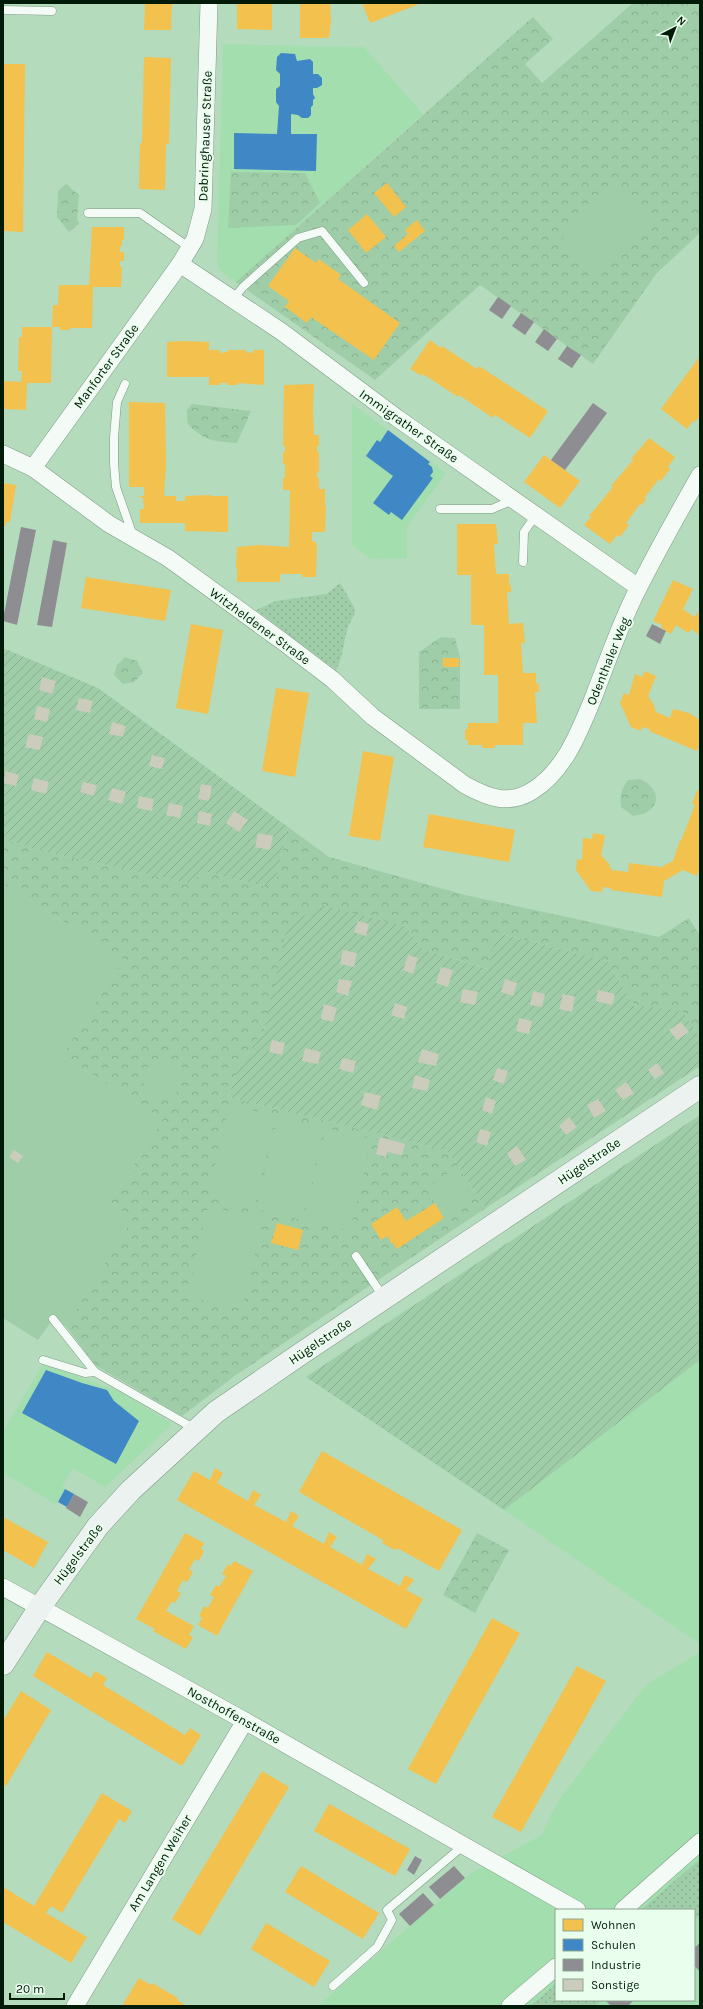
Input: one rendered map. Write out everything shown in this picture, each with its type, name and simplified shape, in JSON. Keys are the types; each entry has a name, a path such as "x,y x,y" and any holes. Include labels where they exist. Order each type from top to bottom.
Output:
{"street":[{"name":"Dabringhauser Straße","path":"180,264 190,248 200,224 203,209 210,3"},
{"name":"Immigrather Straße","path":"180,264 282,332 397,418 638,587"},
{"name":"Manforter Straße","path":"33,468 180,264"},
{"name":"Witzheldener Straße","path":"3,454 33,468 131,539 168,558 332,679 373,717 480,794"},
{"name":"Odenthaler Weg","path":"480,794 503,800 527,794 547,779 573,745 638,587 700,475"},
{"name":"Hügelstraße","path":"3,1664 40,1606 98,1526 131,1490 225,1405 700,1087"},
{"name":"Nosthoffenstraße","path":"3,1587 40,1606 246,1721 576,1909"},
{"name":"Am Langen Weiher","path":"75,2006 246,1721"},
{"path":"624,1909 700,1842"},
{"path":"510,2006 555,1967"}],"lane":[{"path":"3,10 52,11"},
{"path":"88,213 140,214 190,248"},
{"path":"233,299 243,287 298,238 322,232 364,283"},
{"path":"125,384 117,402 114,437 114,464 116,487 131,530 131,539"},
{"path":"440,509 492,509 514,499"},
{"path":"523,562 524,532 536,515"},
{"path":"356,1256 384,1298"},
{"path":"53,1319 95,1372 196,1430"},
{"path":"43,1360 85,1373 95,1372"},
{"path":"333,1986 377,1947 392,1920 387,1910 464,1845"}],"shaded area":[{"path":"223,44 364,47 423,114 236,282 219,269 217,262"},
{"path":"352,404 446,473 407,527 407,558 371,559 352,545"},
{"path":"700,1360 700,1644 504,1510"},
{"path":"43,1364 121,1392 172,1424 105,1487 73,1468 62,1487 65,1489 56,1504 3,1473 3,1432"},
{"path":"700,1652 700,2006 318,2006 471,1873 542,1835 551,1814 562,1796 646,1685"}],"green space":[{"path":"633,3 700,3 700,233 656,274 593,364 480,285 375,380 236,282 533,17 553,39 525,64 542,83"},
{"path":"231,172 305,173 320,203 296,225 228,228"},
{"path":"66,184 79,195 77,219 79,224 69,232 57,217 58,191"},
{"path":"611,186 653,218 600,276 561,240"},
{"path":"192,404 251,411 237,443 210,440 194,430 188,424 187,410"},
{"path":"340,583 354,607 355,614 348,628 336,670 256,610 276,601 327,594"},
{"path":"441,637 455,638 460,657 460,709 419,709 419,652"},
{"path":"3,648 98,688 288,827 276,879 263,886 206,872 187,883 43,851 3,839"},
{"path":"125,657 137,661 143,673 134,682 123,684 114,675 117,665"},
{"path":"640,779 648,784 654,791 656,800 651,809 643,814 633,816 621,807 622,792 628,780"},
{"path":"288,827 329,857 465,895 659,937 689,918 700,936 700,1037 682,1011 637,1010 607,961 497,933 488,969 422,949 407,927 266,1021 264,1030 236,1071 229,1097 448,1151 486,1208 236,1375 182,1416 95,1365 66,1326 133,1218 110,1203 163,1119 62,1056 123,959 3,884 3,839 43,851 187,883 206,872 263,886 276,879"},
{"path":"3,884 123,959 62,1056 163,1119 110,1203 133,1218 66,1326 53,1319 38,1340 3,1318"},
{"path":"321,905 407,927 422,949 487,969 497,933 607,961 637,1010 643,1006 682,1011 700,1037 700,1066 486,1208 448,1151 229,1097 236,1071 264,1030 287,926"},
{"path":"149,1060 182,1067 175,1099 142,1092"},
{"path":"229,1105 276,1116 254,1208 208,1197"},
{"path":"700,1115 700,1360 504,1510 306,1377"},
{"path":"278,1117 324,1127 302,1220 256,1209"},
{"path":"326,1128 372,1139 350,1231 304,1220"},
{"path":"453,1170 472,1199 444,1218 425,1188"},
{"path":"208,1206 263,1219 242,1309 187,1297"},
{"path":"477,1533 509,1550 475,1613 443,1595"},
{"path":"700,1859 700,1915 695,1919 695,1909 642,1909"},
{"path":"555,1985 555,2001 601,2001 595,2006 530,2006"}],"building: Wohnen":[{"path":"145,3 172,3 171,30 144,30"},
{"path":"237,3 272,3 272,30 237,29"},
{"path":"300,3 330,3 331,21 329,38 300,38"},
{"path":"362,3 422,3 370,23"},
{"path":"144,57 171,58 169,144 166,144 165,190 139,189 140,143 142,143"},
{"path":"3,64 25,64 23,232 3,231"},
{"path":"387,183 406,207 394,217 374,193"},
{"path":"367,214 386,237 366,253 348,230"},
{"path":"417,220 425,231 399,252 394,246 408,234 405,230"},
{"path":"92,227 124,227 124,240 122,240 122,246 120,246 120,252 124,252 124,261 120,261 120,267 122,267 121,287 93,287 92,328 70,328 70,330 60,330 60,327 52,327 53,305 58,305 59,285 89,285"},
{"path":"295,248 316,263 319,259 341,275 338,279 400,323 374,360 311,317 307,323 285,307 289,301 268,286"},
{"path":"22,327 52,327 51,383 27,383 26,410 3,409 3,381 21,382 22,371 18,371 19,337 22,337"},
{"path":"430,340 477,369 479,366 548,411 530,438 495,415 493,418 459,395 458,397 423,374 422,376 410,369"},
{"path":"167,342 209,342 209,350 220,350 220,353 227,352 228,350 246,350 246,352 253,353 253,350 264,350 264,385 238,383 238,385 227,385 227,383 220,383 220,385 209,385 209,377 167,377"},
{"path":"700,356 700,416 695,422 693,421 687,429 661,409"},
{"path":"314,384 314,435 319,435 319,446 317,446 317,452 319,452 319,472 317,472 317,478 319,478 319,489 325,489 326,506 325,532 312,532 312,541 316,542 317,548 316,577 302,577 302,574 280,574 280,582 237,582 237,547 259,545 289,547 290,490 283,490 283,478 285,478 285,464 283,464 283,452 285,452 285,446 283,446 284,385"},
{"path":"129,402 165,403 166,465 164,496 176,496 176,501 185,501 185,496 228,496 228,532 185,531 185,523 140,523 140,509 144,509 143,498 138,496 144,496 144,487 129,487"},
{"path":"649,438 675,457 668,467 670,469 661,481 659,479 645,497 646,499 642,505 640,504 626,523 629,525 620,537 617,535 610,544 584,525 591,517 589,516 613,487 611,486 633,460 631,459"},
{"path":"544,455 580,481 560,508 524,482"},
{"path":"3,483 16,485 10,522 7,521 6,526 3,525"},
{"path":"457,524 496,524 498,544 494,544 496,574 509,574 509,585 511,585 511,592 507,592 509,624 523,623 525,643 521,643 523,673 536,673 536,683 539,684 539,692 535,692 537,723 523,723 523,745 495,745 495,748 482,748 482,745 468,745 468,740 465,740 465,729 468,729 468,723 498,723 498,675 484,675 484,625 471,625 471,575 457,575"},
{"path":"86,577 171,590 165,621 81,608"},
{"path":"673,580 693,589 683,609 694,617 700,610 700,636 692,629 688,633 676,625 671,634 661,628 662,625 653,621"},
{"path":"191,624 223,630 208,714 176,708"},
{"path":"443,658 459,658 459,667 443,667"},
{"path":"645,671 656,676 648,696 655,707 656,712 670,718 673,709 689,713 700,720 700,743 697,751 649,731 650,729 642,727 641,731 631,727 620,703 624,693 629,695 635,674 642,677"},
{"path":"276,688 309,693 295,777 262,771"},
{"path":"363,751 394,757 380,841 349,836"},
{"path":"697,790 700,791 700,868 697,876 683,870 664,881 662,897 611,890 611,888 603,887 602,892 591,891 576,870 577,859 582,860 583,838 592,839 593,833 605,835 601,855 610,865 609,866 612,870 628,872 629,863 661,867 673,861 695,805 692,804"},
{"path":"429,814 515,830 509,862 423,847"},
{"path":"435,1203 444,1218 397,1249 392,1242 391,1244 388,1236 381,1240 371,1224 397,1207 406,1221"},
{"path":"277,1223 303,1230 298,1250 271,1243"},
{"path":"322,1451 462,1530 439,1571 397,1548 396,1550 393,1549 382,1543 383,1540 299,1492"},
{"path":"215,1468 223,1473 217,1483 248,1501 253,1490 261,1495 254,1505 286,1522 291,1511 299,1516 292,1526 324,1544 329,1532 337,1537 330,1547 362,1565 367,1554 376,1559 368,1569 400,1586 405,1575 414,1580 406,1590 423,1599 406,1629 177,1500 194,1471 210,1480"},
{"path":"3,1517 48,1542 34,1568 3,1550"},
{"path":"185,1533 204,1543 201,1549 204,1551 199,1561 195,1559 189,1570 193,1572 187,1582 183,1580 177,1591 181,1593 175,1603 172,1601 166,1611 194,1626 189,1635 193,1637 186,1649 153,1631 155,1629 136,1619"},
{"path":"234,1561 253,1571 217,1636 198,1625 202,1618 199,1616 204,1606 208,1608 214,1597 210,1595 216,1585 219,1587 226,1576 222,1574 228,1564 231,1566"},
{"path":"492,1618 520,1633 436,1784 408,1769"},
{"path":"47,1652 91,1678 95,1671 107,1678 103,1685 185,1735 190,1728 201,1735 182,1766 33,1676"},
{"path":"577,1666 606,1681 521,1832 492,1817"},
{"path":"21,1691 51,1710 6,1786 3,1784 3,1721"},
{"path":"262,1771 289,1787 200,1936 172,1919"},
{"path":"102,1793 132,1811 125,1823 119,1819 62,1913 51,1906 46,1913 87,1937 71,1963 3,1922 3,1887 34,1906"},
{"path":"329,1804 410,1849 395,1876 314,1831"},
{"path":"301,1866 379,1913 363,1939 285,1892"},
{"path":"266,1923 330,1961 314,1987 251,1949"},
{"path":"139,1978 151,1985 152,1983 178,1998 177,2000 187,2006 126,2006 123,2004"}],"building: Schulen":[{"path":"281,53 295,54 297,61 310,59 313,62 313,74 318,74 322,78 322,85 317,88 313,88 315,98 311,107 311,115 308,118 302,118 298,115 291,114 291,134 317,134 316,171 234,169 234,133 277,134 279,106 276,102 276,89 280,86 280,74 276,70 277,57"},
{"path":"388,430 430,462 428,464 432,467 433,472 430,476 433,478 402,520 391,512 389,515 373,503 393,476 366,456 377,440 380,442"},
{"path":"46,1370 107,1390 114,1401 139,1421 116,1464 22,1413"},
{"path":"65,1489 74,1494 67,1507 58,1502"}],"building: Industrie":[{"path":"498,297 511,306 502,319 489,310"},
{"path":"521,313 534,322 525,335 512,326"},
{"path":"544,329 557,339 548,351 535,342"},
{"path":"567,346 581,355 572,368 558,359"},
{"path":"593,403 607,413 565,470 551,460"},
{"path":"21,527 36,530 17,625 3,621 3,619"},
{"path":"53,540 67,543 52,627 37,625"},
{"path":"652,624 666,631 660,644 646,636"},
{"path":"74,1494 88,1502 80,1517 66,1508"},
{"path":"415,1856 422,1860 414,1875 407,1870"},
{"path":"454,1866 465,1878 440,1899 429,1887"},
{"path":"423,1893 434,1905 410,1926 399,1914"},
{"path":"700,1943 700,1972 695,1966 695,1947"},
{"path":"606,2001 633,2001 628,2006 611,2006"}],"building: Sonstige":[{"path":"42,677 56,681 52,694 39,690"},
{"path":"79,698 93,701 90,713 76,710"},
{"path":"37,706 50,709 47,722 34,719"},
{"path":"112,722 126,726 123,737 109,734"},
{"path":"29,734 43,737 40,750 25,747"},
{"path":"152,755 165,758 162,769 149,766"},
{"path":"6,771 19,775 16,786 3,783"},
{"path":"34,778 49,782 46,794 31,790"},
{"path":"83,782 97,785 94,796 80,792"},
{"path":"201,784 212,786 209,801 198,799"},
{"path":"112,788 126,792 122,804 108,800"},
{"path":"139,796 154,799 152,811 137,808"},
{"path":"169,803 183,806 180,818 166,815"},
{"path":"199,811 212,814 210,826 197,823"},
{"path":"234,811 248,820 239,832 226,823"},
{"path":"258,833 273,836 270,850 255,847"},
{"path":"358,921 369,924 366,936 354,932"},
{"path":"343,950 357,953 354,967 340,964"},
{"path":"408,955 418,958 413,974 403,970"},
{"path":"441,967 453,970 448,987 436,983"},
{"path":"339,979 352,981 348,996 336,992"},
{"path":"505,979 517,983 513,996 501,992"},
{"path":"463,989 478,992 475,1005 460,1002"},
{"path":"598,990 615,994 612,1005 596,1001"},
{"path":"533,991 545,994 542,1007 530,1005"},
{"path":"563,994 575,997 572,1012 559,1009"},
{"path":"395,1003 407,1007 404,1019 391,1015"},
{"path":"324,1004 337,1008 333,1022 321,1019"},
{"path":"519,1018 532,1021 529,1034 516,1031"},
{"path":"681,1022 689,1032 677,1040 669,1030"},
{"path":"272,1040 285,1043 282,1055 269,1052"},
{"path":"305,1048 321,1052 318,1064 302,1061"},
{"path":"422,1049 439,1054 436,1066 418,1062"},
{"path":"342,1058 356,1061 353,1073 339,1069"},
{"path":"657,1063 664,1073 655,1079 648,1070"},
{"path":"497,1068 508,1071 504,1084 493,1080"},
{"path":"415,1075 430,1080 427,1091 412,1088"},
{"path":"626,1082 634,1093 623,1100 615,1090"},
{"path":"365,1092 381,1096 377,1110 361,1105"},
{"path":"486,1097 496,1101 492,1114 482,1110"},
{"path":"598,1099 606,1111 594,1118 587,1105"},
{"path":"569,1117 577,1127 566,1135 559,1126"},
{"path":"480,1129 491,1132 487,1146 476,1142"},
{"path":"380,1137 405,1144 402,1155 387,1152 386,1157 376,1154"},
{"path":"517,1146 526,1160 515,1166 507,1153"},
{"path":"14,1150 23,1156 18,1163 9,1157"}]}
